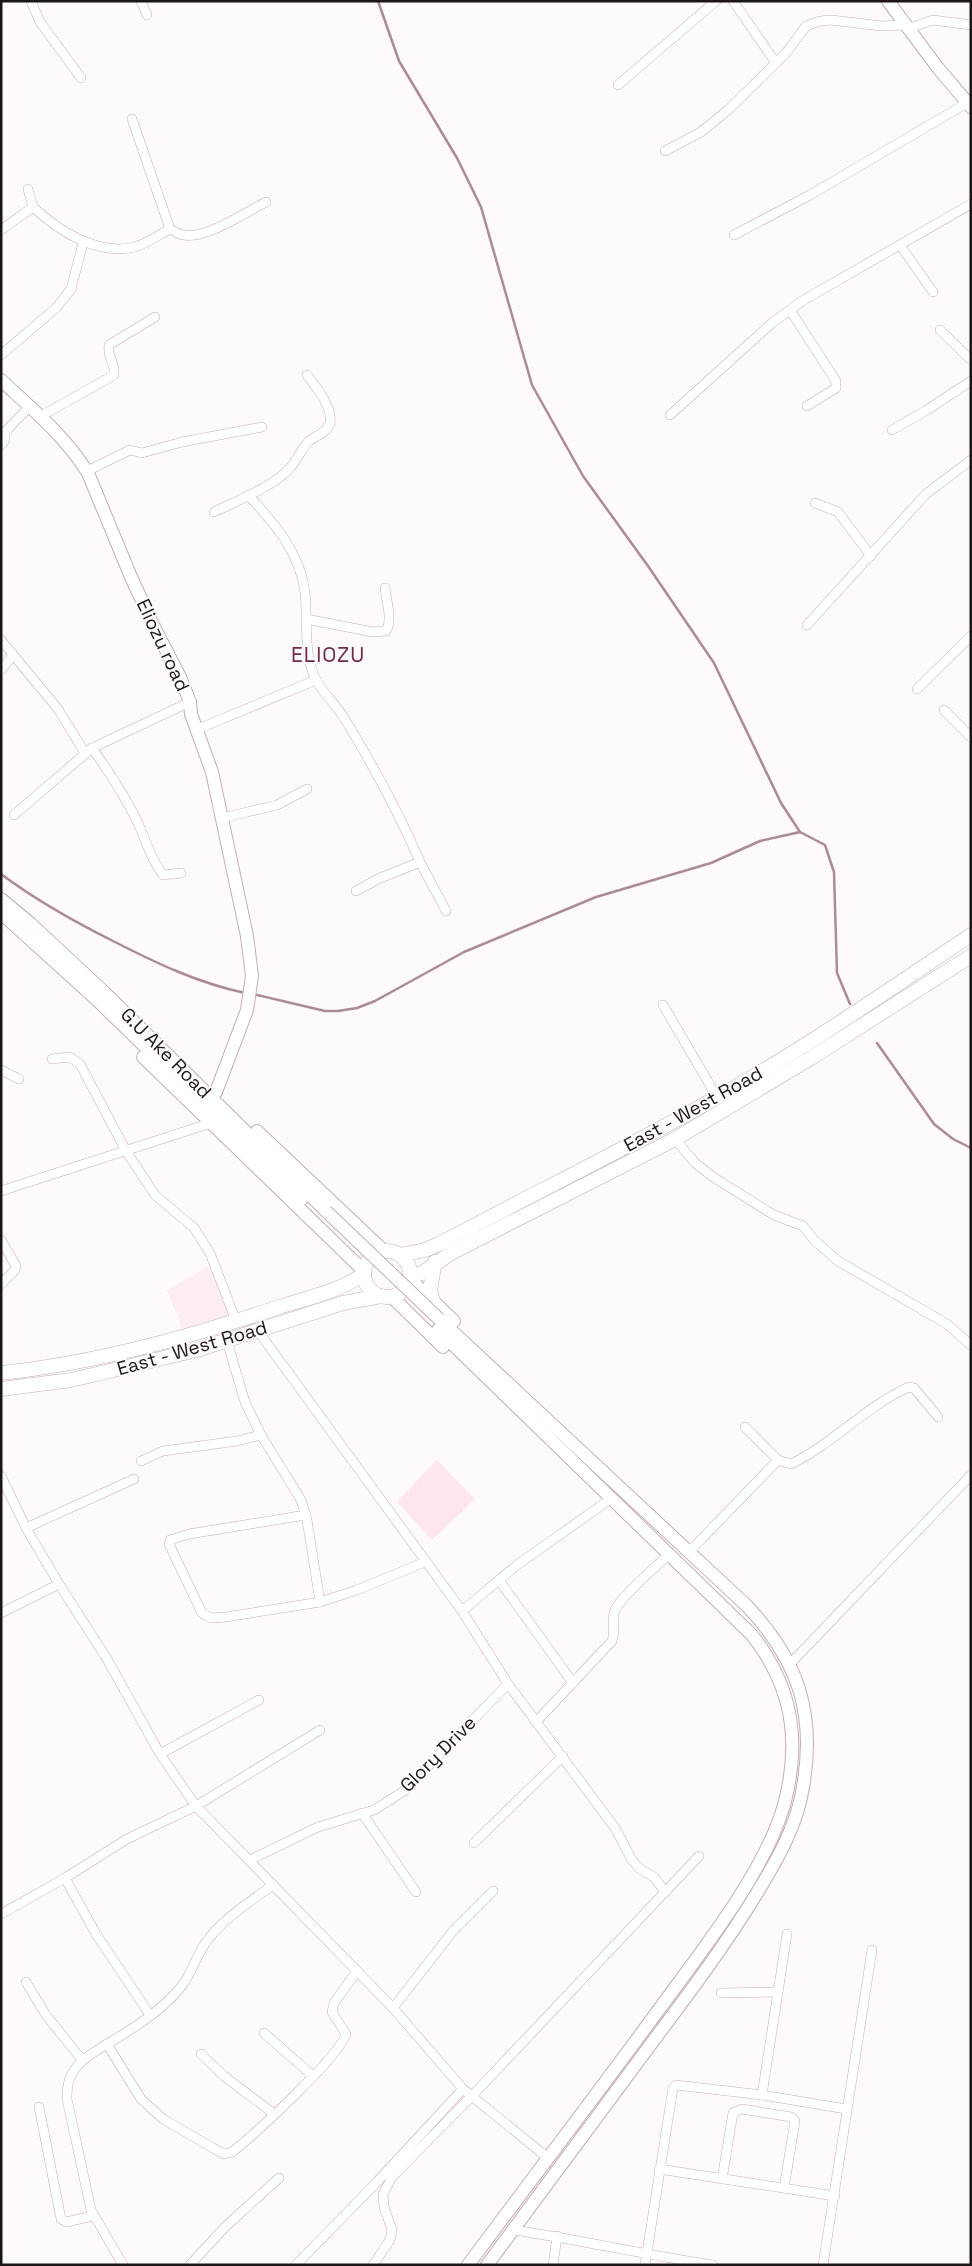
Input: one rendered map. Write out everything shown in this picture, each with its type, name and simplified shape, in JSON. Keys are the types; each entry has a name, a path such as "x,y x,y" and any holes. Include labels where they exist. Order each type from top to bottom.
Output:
{"main road":[{"path":"888,1 906,27 969,105"},
{"name":"Eliozu road","path":"2,381 75,451 87,471 131,577 190,702 191,714 212,772 247,936 252,976 247,1010 216,1092"},
{"name":"G.U Ake Road","path":"1,899 31,924 100,996"},
{"path":"1,913 100,996 160,1039 384,1251 400,1255 408,1265 410,1278 583,1446 668,1555 752,1635 776,1671 790,1710 792,1733 788,1784 783,1806 768,1845 740,1892 695,1960 468,2265"},
{"name":"East - West Road","path":"400,1255 425,1250 439,1244 644,1138 717,1097 875,1001 971,935"},
{"name":"East - West Road","path":"410,1278 436,1262 675,1139 818,1054 971,956"},
{"path":"100,996 122,1035 364,1272 368,1288 386,1296 585,1483 609,1500 628,1506"},
{"path":"100,996 323,1214 628,1506 688,1553 770,1630 790,1664 800,1691 807,1737 806,1763 797,1814 779,1856 712,1963 488,2265"},
{"path":"364,1272 369,1260 384,1251"},
{"path":"433,1301 430,1290 436,1262"},
{"name":"East - West Road","path":"1,1373 45,1368 107,1355 236,1321 316,1295 364,1272"},
{"path":"386,1296 404,1289 410,1278"},
{"name":"East - West Road","path":"1,1389 71,1380 227,1341 344,1303 386,1296"}],"street":[{"path":"31,1 40,22 81,78"},
{"path":"141,1 147,15"},
{"path":"618,85 716,1"},
{"path":"732,1 776,62"},
{"path":"665,151 701,132 728,110 786,53 806,26 820,21 832,20 906,27 933,20 971,25"},
{"path":"734,235 810,195 969,105"},
{"path":"132,119 170,229 184,236 198,234 215,228 266,202"},
{"path":"28,189 33,207 83,243 113,248 134,247 170,229"},
{"path":"670,415 724,365 790,310 971,204"},
{"path":"1,230 33,207"},
{"path":"1,355 57,307 71,290 83,243"},
{"path":"900,245 934,292"},
{"path":"790,310 836,381 836,388 807,406"},
{"path":"40,416 114,375 115,370 108,354 109,345 155,316"},
{"path":"940,330 971,360"},
{"path":"214,512 248,495 290,468 308,442 328,428 331,421 327,409 320,393 307,376"},
{"path":"892,430 971,381"},
{"path":"1,445 6,440 5,432 30,406"},
{"path":"87,471 130,450 142,453 182,442 262,427"},
{"path":"807,625 841,584 871,556 926,494 971,460"},
{"path":"248,495 280,530 293,554 304,590 310,663 316,680 339,708 382,780 420,862 446,911"},
{"path":"815,503 838,512 871,556"},
{"path":"306,619 373,632 386,631 389,626 389,618 384,588"},
{"path":"917,689 971,636"},
{"path":"1,640 58,709 88,750 111,773 133,813 157,867 163,875 181,873"},
{"path":"1,670 13,655"},
{"path":"198,729 316,680"},
{"path":"14,815 88,750 190,702"},
{"path":"944,710 971,738"},
{"path":"222,818 277,805 307,789"},
{"path":"356,891 378,879 420,862"},
{"path":"663,1005 717,1097"},
{"path":"52,1059 70,1057 80,1064 126,1151 155,1195 194,1228 210,1253 236,1321"},
{"path":"1,1070 19,1079"},
{"path":"1,1191 211,1123"},
{"path":"675,1139 695,1163 713,1177 774,1215 803,1226 815,1241 838,1261 946,1324 971,1345"},
{"path":"1,1240 16,1266 15,1270 1,1284"},
{"path":"258,1330 462,1612 508,1684 615,1828 632,1860 640,1869 654,1877 665,1892"},
{"path":"227,1341 246,1402 261,1435 301,1500 306,1515 320,1602"},
{"path":"745,1427 778,1460 791,1464 805,1458 855,1420 909,1387 914,1388 938,1417"},
{"path":"141,1461 162,1451 237,1441 261,1435"},
{"path":"688,1553 778,1460"},
{"path":"790,1664 971,1474"},
{"path":"1,1476 26,1528 59,1584 107,1659 160,1754 196,1806 393,2008 463,2089 548,2158"},
{"path":"26,1528 134,1480"},
{"path":"462,1612 499,1580 609,1500"},
{"path":"306,1515 189,1534 170,1540 168,1544 202,1613 211,1618 320,1602 357,1590 425,1562"},
{"path":"536,1722 612,1641 616,1632 615,1610 625,1597 668,1555"},
{"path":"499,1580 573,1683"},
{"path":"1,1613 59,1584"},
{"name":"Glory Drive","path":"250,1860 318,1827 374,1810 404,1791 508,1684"},
{"path":"160,1754 259,1700"},
{"path":"1,1914 65,1878 127,1839 196,1806 320,1730"},
{"path":"474,1843 563,1756"},
{"path":"362,1813 416,1892"},
{"path":"373,2265 390,2240 392,2230 384,2207 383,2194 392,2177 471,2097 699,1856"},
{"path":"65,1878 96,1934 150,2015"},
{"path":"123,2265 93,2216 67,2099 66,2086 71,2071 82,2060 150,2015 180,1988 195,1966 208,1939 246,1904 273,1885"},
{"path":"393,2008 453,1931 493,1891"},
{"path":"762,2094 787,1934"},
{"path":"823,2265 872,1950"},
{"path":"107,2044 141,2099 163,2119 224,2154 232,2152 274,2114 344,2042 346,2034 332,2012 334,2003 357,1971"},
{"path":"26,1982 46,2015 82,2060"},
{"path":"721,1993 778,1992"},
{"path":"264,2033 312,2076"},
{"path":"201,2054 224,2076 274,2114"},
{"path":"646,2260 673,2088 676,2085 762,2094 846,2109"},
{"path":"296,2265 375,2184 463,2089"},
{"path":"39,2107 61,2219 66,2222 93,2216"},
{"path":"722,2179 733,2113 742,2108 790,2117 795,2120 784,2188"},
{"path":"660,2169 835,2196"},
{"path":"190,2265 225,2226 279,2178"},
{"path":"514,2230 557,2236 646,2260 713,2265"},
{"path":"553,2265 557,2236"}],"shaded area":[{"path":"207,1267 215,1276 232,1317 184,1332 167,1290"},
{"path":"437,1460 475,1499 432,1540 397,1502"}],"waterway":[{"path":"378,1 399,61 457,158 481,207 532,385 583,476 648,566 714,663 781,803 800,832"},
{"path":"253,994 325,1011 357,1008 375,1001 464,952 596,897 711,863 760,841 800,832 825,845 834,872 837,973 850,1004"},
{"path":"1,874 56,910 145,957 194,978 245,993"},
{"path":"877,1043 934,1124 953,1139 971,1148"}],"district":[{"name":"ELIOZU","path":"328,654"}]}
